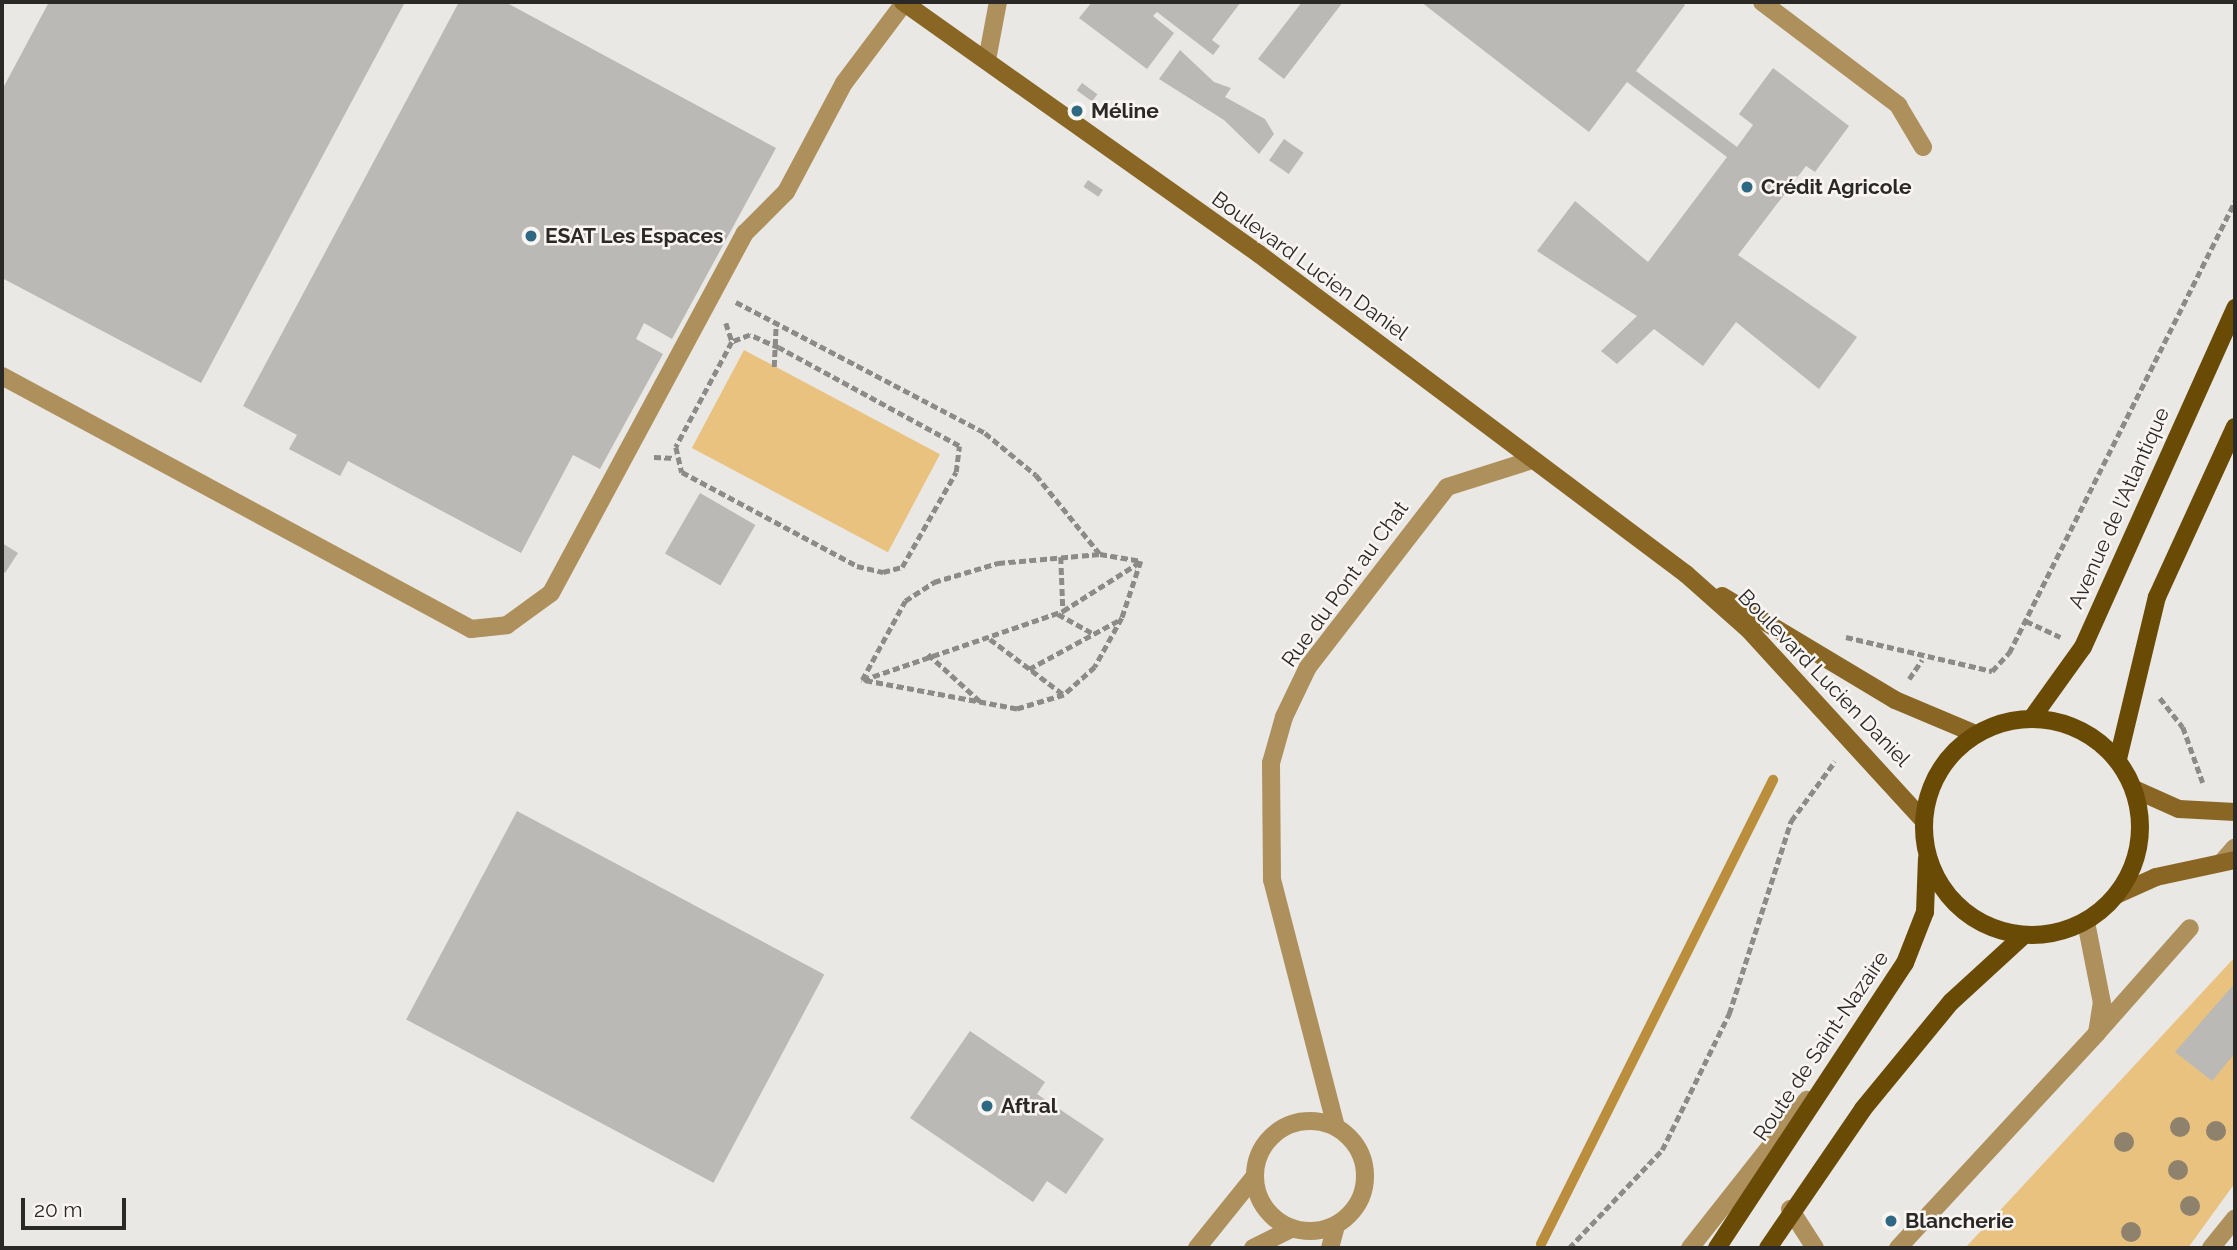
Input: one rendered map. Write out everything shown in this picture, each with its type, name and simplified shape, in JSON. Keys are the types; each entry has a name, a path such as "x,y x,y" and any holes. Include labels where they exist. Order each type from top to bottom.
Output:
{"main road":[{"name":"Boulevard Lucien Daniel","path":"905,2 1686,573 1895,700 1973,733"},
{"name":"Avenue de l'Atlantique","path":"2032,718 2083,647 2235,308"},
{"path":"2118,759 2157,597 2235,427"},
{"name":"Boulevard Lucien Daniel","path":"1686,573 1855,741 1923,820"},
{"path":"2116,895 2141,841 2134,789 2118,759 2094,737 2032,718 1973,733 1946,759 1923,820 1927,855 1941,885 1963,910 1991,928 2024,935 2086,922 2116,895 2156,877 2229,861"},
{"path":"2134,789 2179,809 2235,812"},
{"name":"Route de Saint-Nazaire","path":"1717,1248 1828,1072 1906,963 1925,912 1927,855"},
{"path":"1768,1248 1790,1209 1951,1002 2024,935"}],"street":[{"path":"2,376 471,629 507,625 551,593 717,292 745,233 786,191 844,83 905,2"},
{"path":"987,60 998,2"},
{"path":"1762,2 1898,106 1923,147"},
{"name":"Rue du Pont au Chat","path":"1335,1127 1272,880 1271,762 1284,717 1308,667 1447,488 1532,460"},
{"path":"2229,861 2235,847"},
{"path":"2086,922 2102,1003 2096,1033"},
{"path":"1898,1248 2190,928"},
{"path":"1690,1248 1828,1072"},
{"path":"1197,1248 1254,1177 1270,1138 1291,1124 1335,1127 1362,1158 1365,1184 1352,1213 1336,1225 1291,1229 1253,1248"},
{"path":"1254,1177 1257,1197 1291,1229"},
{"path":"1790,1209 1815,1248"},
{"path":"2211,1248 2235,1218"},
{"path":"1330,1248 1336,1225"}],"path":[{"path":"1838,636 1900,648 1922,660 1992,671 2009,653 2235,201"},
{"path":"717,292 985,433 1037,475 1100,554"},
{"path":"775,367 779,348 776,322"},
{"path":"750,335 779,348 959,446 956,472 902,567 883,572 857,566 682,472 676,447 732,342 750,335"},
{"path":"862,680 905,601 934,582 998,563 1100,554 1141,561"},
{"path":"1060,612 1061,557"},
{"path":"862,680 927,654 989,638 1060,612 1141,561"},
{"path":"862,680 1017,709 1064,695 1095,667 1122,618 1141,561"},
{"path":"1060,612 1092,634"},
{"path":"1030,669 1122,618"},
{"path":"989,638 1064,695"},
{"path":"927,654 982,704"},
{"path":"1895,700 1922,660"},
{"path":"1569,1248 1662,1150 1729,1014 1791,821 1855,741"}],"shaded area":[{"path":"744,350 940,454 888,552 692,448"},
{"path":"2235,957 2235,1183 2188,1248 1965,1248"}],"building":[{"path":"49,2 405,2 201,383 2,278 2,90"},
{"name":"ESAT Les Espaces","path":"459,2 505,2 776,148 672,339 644,323 636,339 663,354 600,469 573,455 521,553 348,461 340,476 289,449 297,435 243,406"},
{"path":"1092,2 1241,2 1212,40 1220,46 1213,55 1157,12 1153,16 1174,33 1147,69 1079,18"},
{"path":"1302,2 1343,2 1284,79 1258,59"},
{"name":"Crédit Agricole","path":"1421,2 1680,2 1685,5 1636,71 1737,147 1753,125 1739,114 1773,68 1849,126 1815,172 1806,166 1738,255 1857,337 1819,389 1736,322 1703,366 1654,329 1617,364 1601,351 1637,316 1537,251 1575,201 1648,262 1727,157 1627,82 1589,132"},
{"path":"1180,50 1214,82 1231,88 1225,97 1265,119 1274,134 1259,154 1224,120 1159,79"},
{"path":"1082,83 1097,94 1092,101 1077,90"},
{"path":"1284,139 1304,153 1289,174 1269,160"},
{"path":"1088,180 1103,190 1098,197 1084,187"},
{"path":"700,493 755,525 720,586 665,554"},
{"path":"2,543 18,553 5,573 2,571"},
{"path":"517,811 824,974 713,1183 406,1019"},
{"path":"2235,983 2235,1053 2212,1081 2175,1052"},
{"name":"Aftral","path":"970,1031 1045,1082 1037,1094 1104,1139 1066,1194 1047,1181 1033,1202 910,1118"}],"waterway":[{"path":"1541,1244 1773,780"}],"place":[{"name":"Méline","path":"1077,111"},
{"name":"Crédit Agricole","path":"1747,187"},
{"name":"ESAT Les Espaces","path":"531,236"},
{"name":"Aftral","path":"987,1106"},
{"name":"Blancherie","path":"1891,1221"}]}
